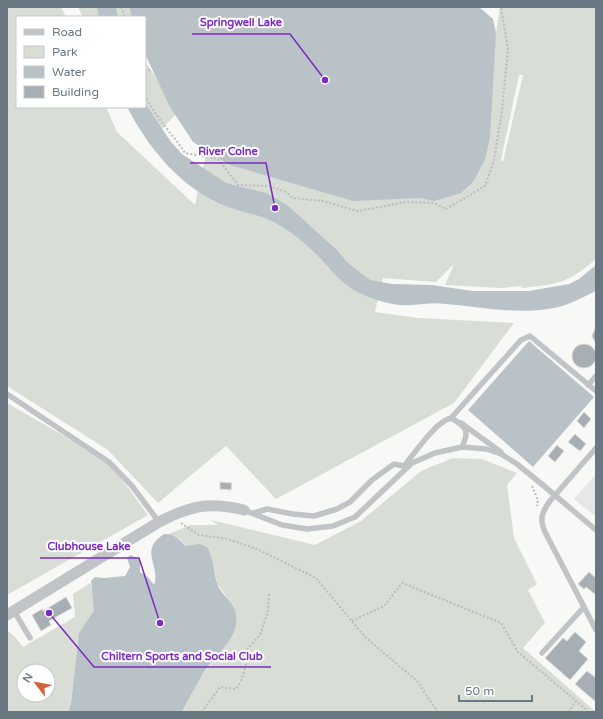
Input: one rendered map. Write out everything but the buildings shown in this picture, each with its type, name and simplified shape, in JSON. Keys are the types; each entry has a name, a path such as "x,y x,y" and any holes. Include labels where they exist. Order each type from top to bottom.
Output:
{"street":[{"path":"10,613 170,516 198,506 226,506 249,511"}],"lane":[{"path":"404,466 437,426 444,420 451,418 522,340 530,336 596,392"},
{"path":"588,385 596,376"},
{"path":"7,394 109,462 132,486 159,522"},
{"path":"451,418 461,423 509,458 596,530"},
{"path":"461,423 465,429 467,437 462,447"},
{"path":"249,511 267,509 314,516 337,509 350,502 372,480 394,464 404,466 435,452 462,447 486,449 509,458"},
{"path":"596,448 555,495 543,510 540,518 541,524 596,630"},
{"path":"249,511 264,519 282,525 306,529 333,526 355,517 413,463"},
{"path":"542,653 584,607"},
{"path":"10,613 30,638"}],"path":[{"path":"146,97 150,107 171,131 185,153 218,159 238,185 269,186 286,192 293,198 323,201 358,211 406,202 434,203 446,208 485,186 494,160 502,110 508,49 501,7"},
{"path":"146,72 151,70"},
{"path":"527,481 532,486 538,500 537,507"},
{"path":"170,516 199,535 228,539 257,549 316,578 365,637 417,682 437,711 434,712"},
{"path":"352,621 384,606 402,583 501,623 518,652 589,712"},
{"path":"247,661 243,654 260,635 268,612 268,592"},
{"path":"202,712 220,687 236,689 241,681 247,661 255,655"},
{"path":"568,712 576,701"}],"shaded area":[{"path":"596,474 596,517 574,499"}],"green space":[{"path":"7,7 61,7 66,16 16,16 16,108 106,108 117,132 195,205 209,140 475,172 500,7 596,7 596,259 577,274 562,281 553,284 521,288 522,286 501,288 445,285 454,264 436,282 383,278 375,312 418,318 514,323 454,403 276,499 226,446 158,503 108,450 7,386","holes":["519,75 523,75 503,162 501,160"]},
{"path":"78,7 137,7 138,16 82,16"},
{"path":"146,63 178,112 161,130 146,108"},
{"path":"7,403 109,462 148,515 7,595"},
{"path":"453,458 482,459 517,473 507,485 514,538 537,584 528,590 545,623 523,648 596,712 182,712 194,687 227,644 235,630 234,608 217,583 210,551 185,546 181,540 168,534 191,525 218,525 211,520 315,545 361,521 421,471"},
{"path":"90,583 94,599 94,610 79,633 71,703 68,712 7,712 7,630 23,647 75,617 73,594"}],"water":[{"path":"97,7 116,7 118,16 99,16"},
{"path":"129,7 479,7 493,19 496,33 490,137 485,160 473,182 461,193 434,201 421,198 353,201 230,165 193,142 170,107 146,56 146,16 132,16"},
{"path":"146,104 171,142 182,154 226,183 266,193 287,205 337,250 347,262 370,280 392,284 432,285 473,291 529,291 569,284 579,279 596,265 596,291 560,307 527,311 500,310 437,303 398,305 382,302 354,290 334,274 308,247 284,228 254,214 228,207 211,200 196,190 182,179 156,153 128,108 146,108"},
{"path":"529,341 594,397 533,467 468,410"},
{"path":"164,534 176,537 185,546 200,544 207,547 211,555 218,587 234,608 236,626 233,635 204,672 182,712 68,712 71,703 79,633 94,610 91,581 95,577 104,578 125,576 130,567 127,558 130,555 140,559 140,572 148,577 154,585 155,571 151,552 152,546 156,540"}],"place":[{"name":"Springwell Lake","path":"325,80"},
{"name":"River Colne","path":"275,208"},
{"name":"Chiltern Sports and Social Club","path":"49,613"},
{"name":"Clubhouse Lake","path":"160,623"}]}
